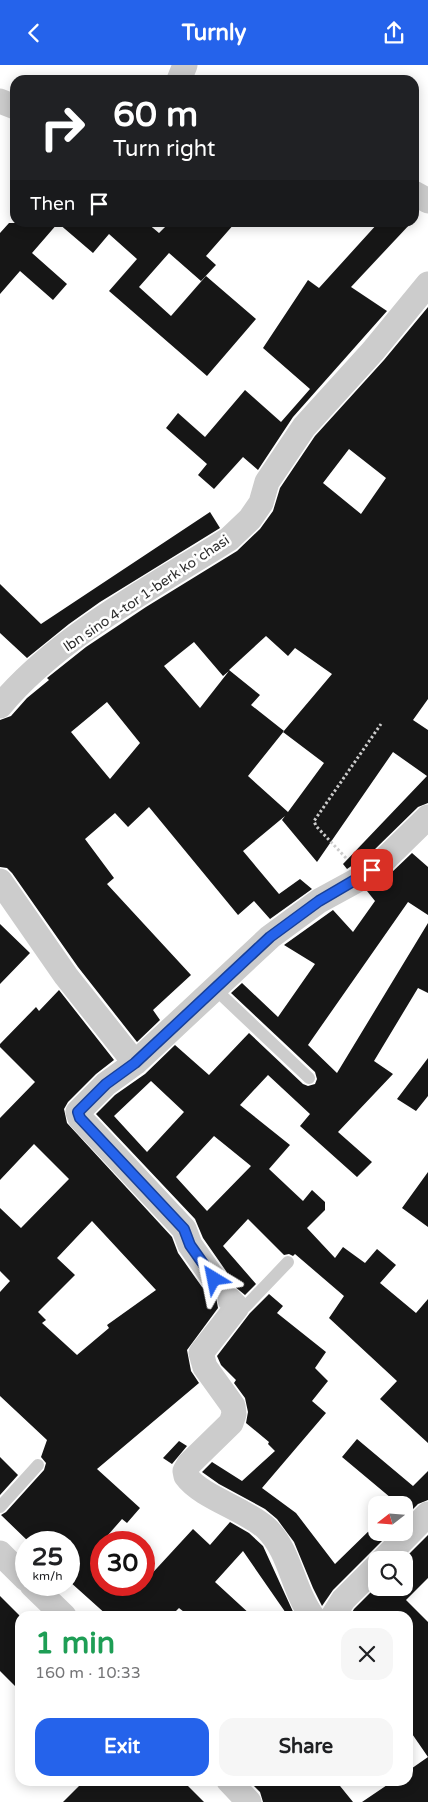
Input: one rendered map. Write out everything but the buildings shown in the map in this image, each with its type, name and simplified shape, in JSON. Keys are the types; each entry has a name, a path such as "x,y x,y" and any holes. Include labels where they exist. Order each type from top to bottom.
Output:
{"street":[{"name":"Ibn sino 4-tor 1-berk koʼchasi","path":"0,706 42,664 82,633 229,539 250,519 261,503 267,482 304,427 373,351 428,283"},
{"path":"214,1279 190,1245 184,1229 78,1115 80,1110 106,1084 135,1063 270,937 319,901 363,877 381,863 428,817"},
{"path":"0,881 66,976 135,1063"},
{"path":"234,1304 201,1353 205,1367 233,1406 234,1414 231,1423 189,1464 185,1471 186,1476 200,1488 266,1528 287,1559 308,1611"},
{"path":"392,1551 428,1514"},
{"path":"0,1553 15,1568"},
{"path":"336,1611 344,1600 368,1575"},
{"path":"43,1596 59,1611"},
{"path":"234,1786 248,1802"}],"lane":[{"path":"215,989 309,1078"},
{"path":"234,1304 246,1307 288,1262"},
{"path":"0,1507 38,1465"}],"path":[{"path":"363,877 316,826 314,821 381,724"}],"route":[{"path":"214,1279 190,1245 184,1229 80,1118 78,1112 106,1084 135,1063 270,937 319,901 372,870"}]}
